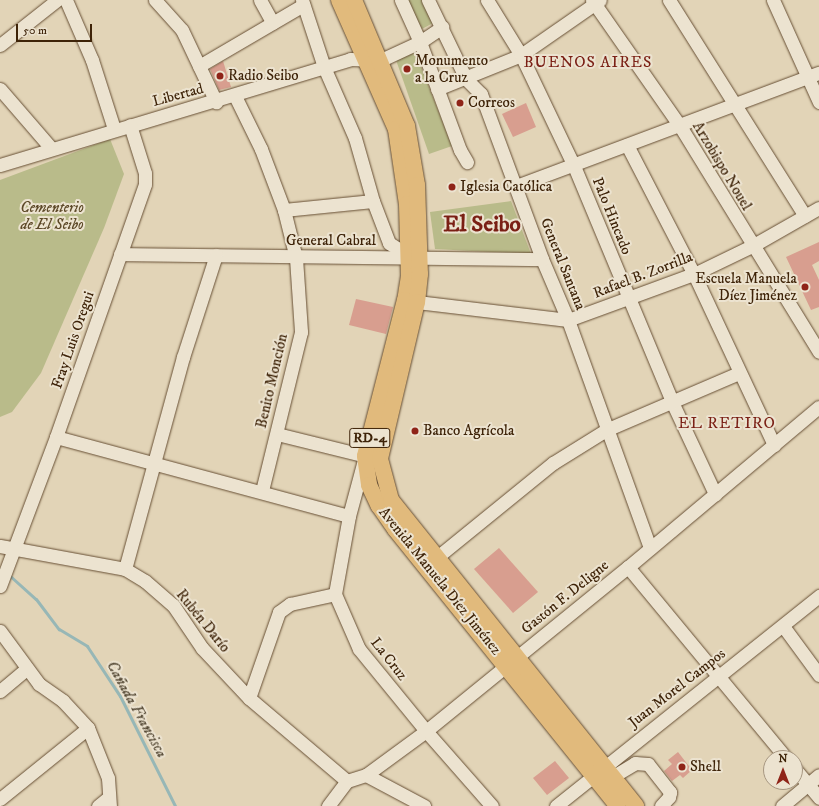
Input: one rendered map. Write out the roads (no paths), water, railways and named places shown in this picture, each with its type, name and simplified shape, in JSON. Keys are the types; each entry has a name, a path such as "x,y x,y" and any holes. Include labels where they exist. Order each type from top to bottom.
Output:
{"main road":[{"name":"Avenida Manuela Díez Jiménez","path":"339,0 373,59 407,126 414,162 414,257 417,302 373,458 391,500 512,661"},
{"name":"Avenida Manuela Díez Jiménez","path":"354,0 373,59"},
{"name":"Avenida Manuela Díez Jiménez","path":"414,257 369,484 379,506 512,661 603,773 636,806"},
{"name":"Avenida Manuela Díez Jiménez","path":"603,773 618,806"}],"street":[{"path":"0,45 58,0"},
{"path":"66,0 92,60 114,129"},
{"path":"155,0 182,30 216,102"},
{"path":"260,0 273,23"},
{"path":"401,0 420,42 460,150 467,162"},
{"name":"General Santana","path":"428,0 466,79 481,94 542,259 568,320 606,430 650,548"},
{"name":"Palo Hincado","path":"486,0 521,55 574,166 672,402 715,494"},
{"path":"669,0 736,103 805,216"},
{"path":"773,0 806,78 819,102"},
{"path":"437,89 466,79 521,55 596,1"},
{"name":"Arzobispo Nouel","path":"596,1 680,126 752,246 819,352"},
{"path":"199,66 273,23 303,2 324,67 355,138 373,201 389,243 414,257"},
{"path":"373,59 420,42 442,27"},
{"name":"Libertad","path":"0,165 114,129 216,102 350,59 373,59"},
{"path":"516,186 574,166 736,103 819,73"},
{"path":"0,90 51,148"},
{"name":"Benito Monción","path":"235,96 261,149 284,210 296,258 301,332 262,491"},
{"name":"Fray Luis Oregui","path":"0,586 56,437 145,184 145,173 130,125"},
{"path":"627,145 694,274 739,373 774,444"},
{"path":"284,210 373,201"},
{"name":"Rafael B. Zorrilla","path":"417,302 568,320 694,274 752,246 819,208"},
{"name":"General Cabral","path":"120,254 296,258 414,257 542,259"},
{"path":"125,569 153,464 216,255"},
{"path":"436,558 552,463 606,430 739,373"},
{"name":"Gastón F. Deligne","path":"347,781 366,775 426,731 628,567 819,407"},
{"path":"249,698 279,612 290,604 335,594 349,516 373,458 277,434"},
{"path":"56,437 153,464 262,491 349,516"},
{"name":"Rubén Darío","path":"0,546 14,550 125,569 145,581 173,605 202,648 249,698 347,781"},
{"path":"628,567 779,750"},
{"name":"La Cruz","path":"335,594 359,649 426,731 492,806"},
{"name":"Juan Morel Campos","path":"556,806 603,773 717,676 783,626 819,596"},
{"path":"783,626 819,675"},
{"path":"0,631 39,684 63,701 88,728 108,778 105,803"},
{"path":"0,691 28,668"},
{"path":"0,799 88,728"},
{"path":"603,773 635,763 648,764 670,792 670,797 661,806"},
{"path":"366,775 424,806"},
{"path":"782,806 819,775"},
{"path":"803,778 819,798"},
{"path":"328,806 347,781"}],"waterway":[{"name":"Cañada Francisca","path":"9,575 36,599 59,629 87,646 120,696 175,806"}],"place":[{"name":"Monumento a la Cruz","path":"407,69"},
{"name":"Radio Seibo","path":"220,76"},
{"name":"Correos","path":"460,103"},
{"name":"Iglesia Católica","path":"452,187"},
{"name":"Escuela Manuela Díez Jiménez","path":"805,287"},
{"name":"Banco Agrícola","path":"415,431"},
{"name":"Shell","path":"682,767"}],"district":[{"name":"BUENOS AIRES","path":"588,62"},
{"name":"El Seibo","path":"482,225"},
{"name":"EL RETIRO","path":"727,423"}],"park label":[{"name":"Cementerio de El Seibo","path":"52,216"}]}
